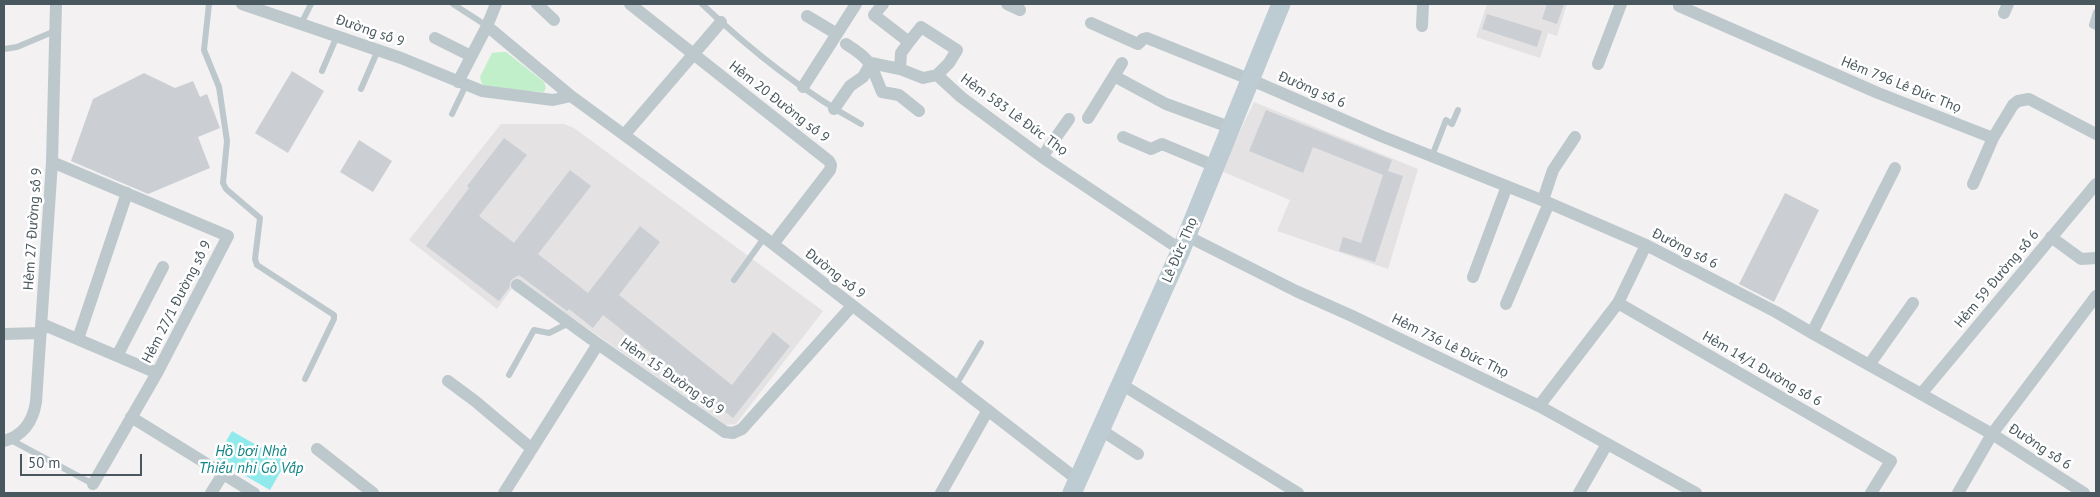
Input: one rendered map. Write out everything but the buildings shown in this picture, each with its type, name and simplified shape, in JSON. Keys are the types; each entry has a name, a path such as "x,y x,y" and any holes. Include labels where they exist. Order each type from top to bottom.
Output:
{"main road":[{"name":"Lê Đức Thọ","path":"1075,487 1184,243 1281,4"}],"street":[{"name":"Hẻm 27 Đường số 9","path":"7,440 31,422 34,412 42,329 52,162 56,4"},
{"name":"Đường số 9","path":"242,4 378,50 482,91 554,100 571,96"},
{"path":"462,84 471,56 496,4"},
{"path":"537,4 554,20"},
{"name":"Hẻm 20 Đường số 9","path":"630,4 831,164 830,170 768,241"},
{"path":"803,87 856,4"},
{"path":"883,4 874,15 909,42"},
{"path":"1007,4 1020,10"},
{"path":"1422,26 1423,4"},
{"path":"1598,64 1621,4"},
{"name":"Hẻm 796 Lê Đức Thọ","path":"1680,4 1679,6 1878,92 1993,138"},
{"path":"807,16 837,34"},
{"path":"625,134 721,22"},
{"name":"Đường số 6","path":"1091,23 1138,44 1147,38 1646,245 1776,312 1992,434 2084,493"},
{"name":"Đường số 9","path":"487,26 571,96 768,241 851,307 988,410 1075,487"},
{"path":"871,63 900,69 923,78 937,75 949,63 957,50 921,28 901,53 900,69"},
{"path":"435,38 471,56"},
{"path":"846,44 862,54 871,63 882,92 899,95 918,111"},
{"path":"834,110 850,86 862,77 871,63"},
{"path":"1088,118 1122,63"},
{"name":"Hẻm 583 Lê Đức Thọ","path":"937,75 961,97 1042,156 1184,243"},
{"path":"1114,76 1166,104 1232,128"},
{"path":"1973,184 1993,138 2013,105 2018,101 2029,99 2096,134"},
{"path":"1042,156 1069,119"},
{"path":"1123,137 1151,149 1162,144 1215,166"},
{"path":"1506,304 1546,202 1553,170 1575,137"},
{"name":"Hẻm 27/1 Đường số 9","path":"52,162 228,236 157,373 93,484"},
{"path":"1812,334 1895,168"},
{"name":"Hẻm 59 Đường số 6","path":"1921,394 2096,184"},
{"path":"1473,278 1507,186"},
{"path":"78,339 127,193"},
{"path":"2051,237 2081,259 2096,258"},
{"name":"Hẻm 736 Lê Đức Thọ","path":"1184,243 1352,316 1539,406 1696,493"},
{"path":"1539,406 1618,303 1646,245"},
{"path":"117,356 164,267"},
{"path":"517,284 598,344"},
{"path":"1958,493 1992,434 2096,296"},
{"path":"1868,365 1913,302"},
{"name":"Hẻm 14/1 Đường số 6","path":"1618,303 1891,461 1871,493"},
{"name":"Hẻm 15 Đường số 9","path":"504,493 598,344 725,432 733,433 742,430 851,307"},
{"path":"4,334 42,329 78,339 157,373"},
{"path":"448,381 476,401 532,449"},
{"path":"1121,384 1298,493"},
{"path":"941,493 988,410"},
{"path":"131,417 254,493"},
{"path":"1101,430 1138,454"},
{"path":"1579,493 1607,444"},
{"path":"317,449 373,493"},
{"path":"212,493 223,474"}],"lane":[{"path":"209,4 204,50 219,87 226,141 223,183 226,189 260,218 255,259 257,266 334,315 334,319 305,379"},
{"path":"301,24 311,4"},
{"path":"453,4 487,26"},
{"path":"702,4 721,22 803,87 834,110 861,124"},
{"path":"2096,12 2092,25 2096,27"},
{"path":"4,49 55,31"},
{"path":"322,71 337,36"},
{"path":"361,89 378,50"},
{"path":"452,114 462,84"},
{"path":"1432,156 1446,120 1452,124 1458,110"},
{"path":"734,280 768,241"},
{"path":"509,375 534,330 549,333 570,323"},
{"path":"956,385 981,343"},
{"path":"7,440 93,484"}],"shaded area":[{"path":"1487,4 1567,4 1557,36 1548,33 1540,58 1476,37"},
{"path":"1254,102 1418,169 1388,269 1277,231 1290,200 1221,171"},
{"path":"501,124 564,124 574,128 823,311 736,424 726,425 518,280 497,309 409,240"}],"green space":[{"path":"506,52 544,82 546,88 544,92 488,88 482,84 480,77 492,53"}],"water":[{"name":"Hồ bơi Nhà Thiếu nhi Gò Vấp","path":"232,431 286,462 270,490 216,459"}]}
